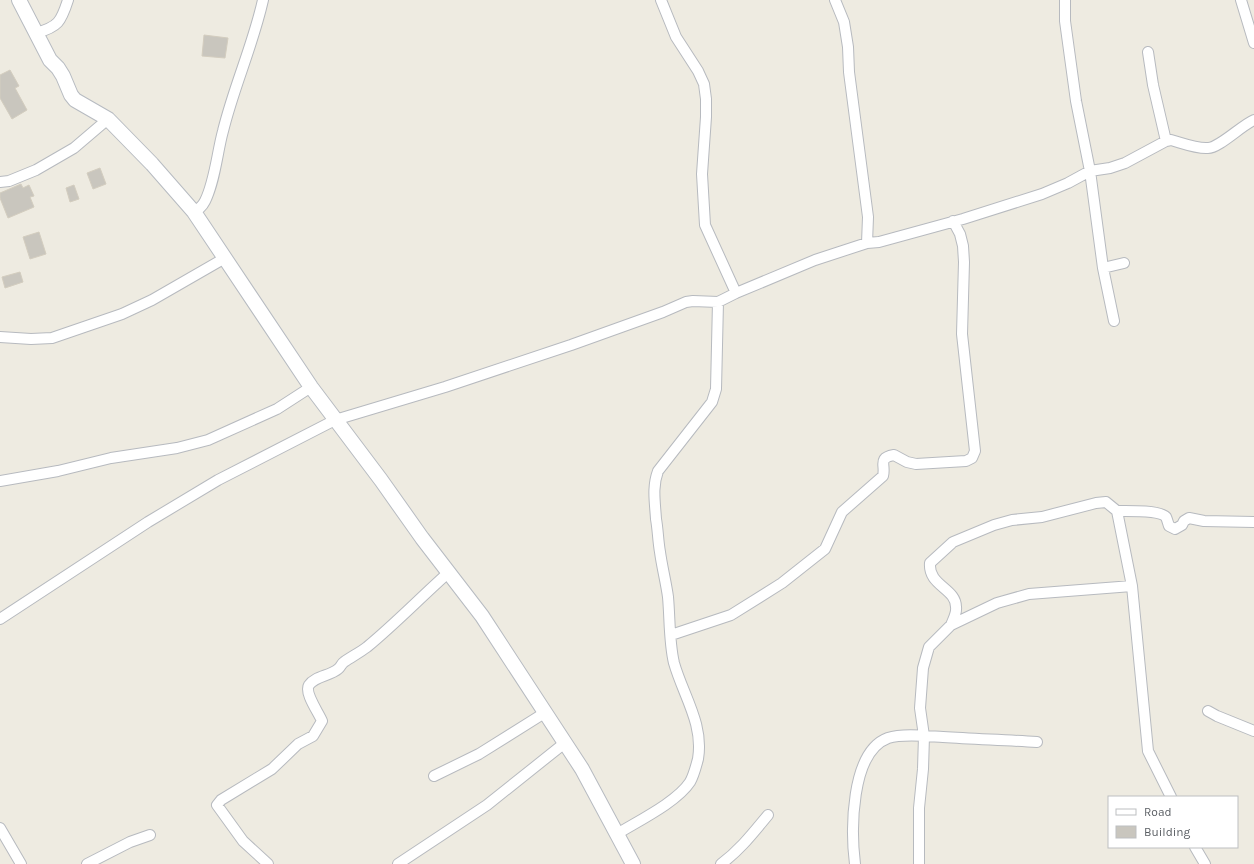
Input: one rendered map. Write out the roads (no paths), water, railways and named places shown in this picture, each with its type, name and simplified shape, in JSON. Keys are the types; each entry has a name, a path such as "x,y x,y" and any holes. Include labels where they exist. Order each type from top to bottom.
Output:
{"street":[{"path":"19,0 50,60 63,76 71,95 76,100 108,119 152,164 194,212 311,387 381,480 448,573 482,616 566,742 633,864"},
{"path":"36,33 50,29 58,22 63,16 68,0"},
{"path":"194,212 201,208 205,200 215,169 223,130 257,25 263,0"},
{"path":"661,0 676,37 698,71 704,84 706,117 702,174 705,225 736,293"},
{"path":"835,0 844,22 848,46 848,72 868,217 867,244"},
{"path":"1065,0 1066,21 1076,101 1090,171 1103,268 1114,321"},
{"path":"1241,0 1254,43"},
{"path":"1148,52 1153,85 1166,141"},
{"path":"0,182 9,181 36,170 74,148 108,119"},
{"path":"0,619 148,522 212,483 335,420 418,395 564,347 663,312 686,302 718,302 815,260 1042,194 1068,183 1090,171 1117,166 1166,141 1171,140 1211,148 1245,124 1254,120"},
{"path":"671,635 732,615 782,583 825,549 842,512 883,476 884,459 888,456 894,455 907,462 916,464 966,461 972,458 975,451 962,334 964,254 960,234 953,221"},
{"path":"0,337 31,339 52,338 122,314 152,300 225,258"},
{"path":"1103,268 1124,263"},
{"path":"617,834 673,800 684,790 691,780 697,765 700,749 697,729 692,710 674,663 668,595 660,551 654,494 655,480 658,471 712,402 716,389 718,302"},
{"path":"0,481 58,471 110,458 177,448 208,440 277,409 311,387"},
{"path":"951,625 957,609 956,602 952,596 932,577 930,563 953,542 994,525 1012,520 1042,517 1096,502 1106,502 1117,511 1161,514 1166,518 1169,526 1175,528 1180,527 1184,520 1189,518 1204,521 1254,522"},
{"path":"1117,511 1132,586 1148,751 1170,796"},
{"path":"268,864 243,841 217,805 221,800 272,769 298,744 313,736 322,721 313,705 308,686 314,681 335,672 340,668 342,663 366,647 448,573"},
{"path":"919,864 919,808 923,769 924,736 920,708 923,668 929,647 951,625 997,602 1029,594 1132,586"},
{"path":"1208,711 1254,731"},
{"path":"434,776 479,754 546,712"},
{"path":"855,864 852,843 854,806 860,772 872,751 881,742 896,736 924,736 1038,742"},
{"path":"398,864 487,805 566,742"},
{"path":"721,864 735,854 768,815"},
{"path":"0,828 21,864"},
{"path":"87,864 130,842 150,835"},
{"path":"1197,848 1205,864"}]}
